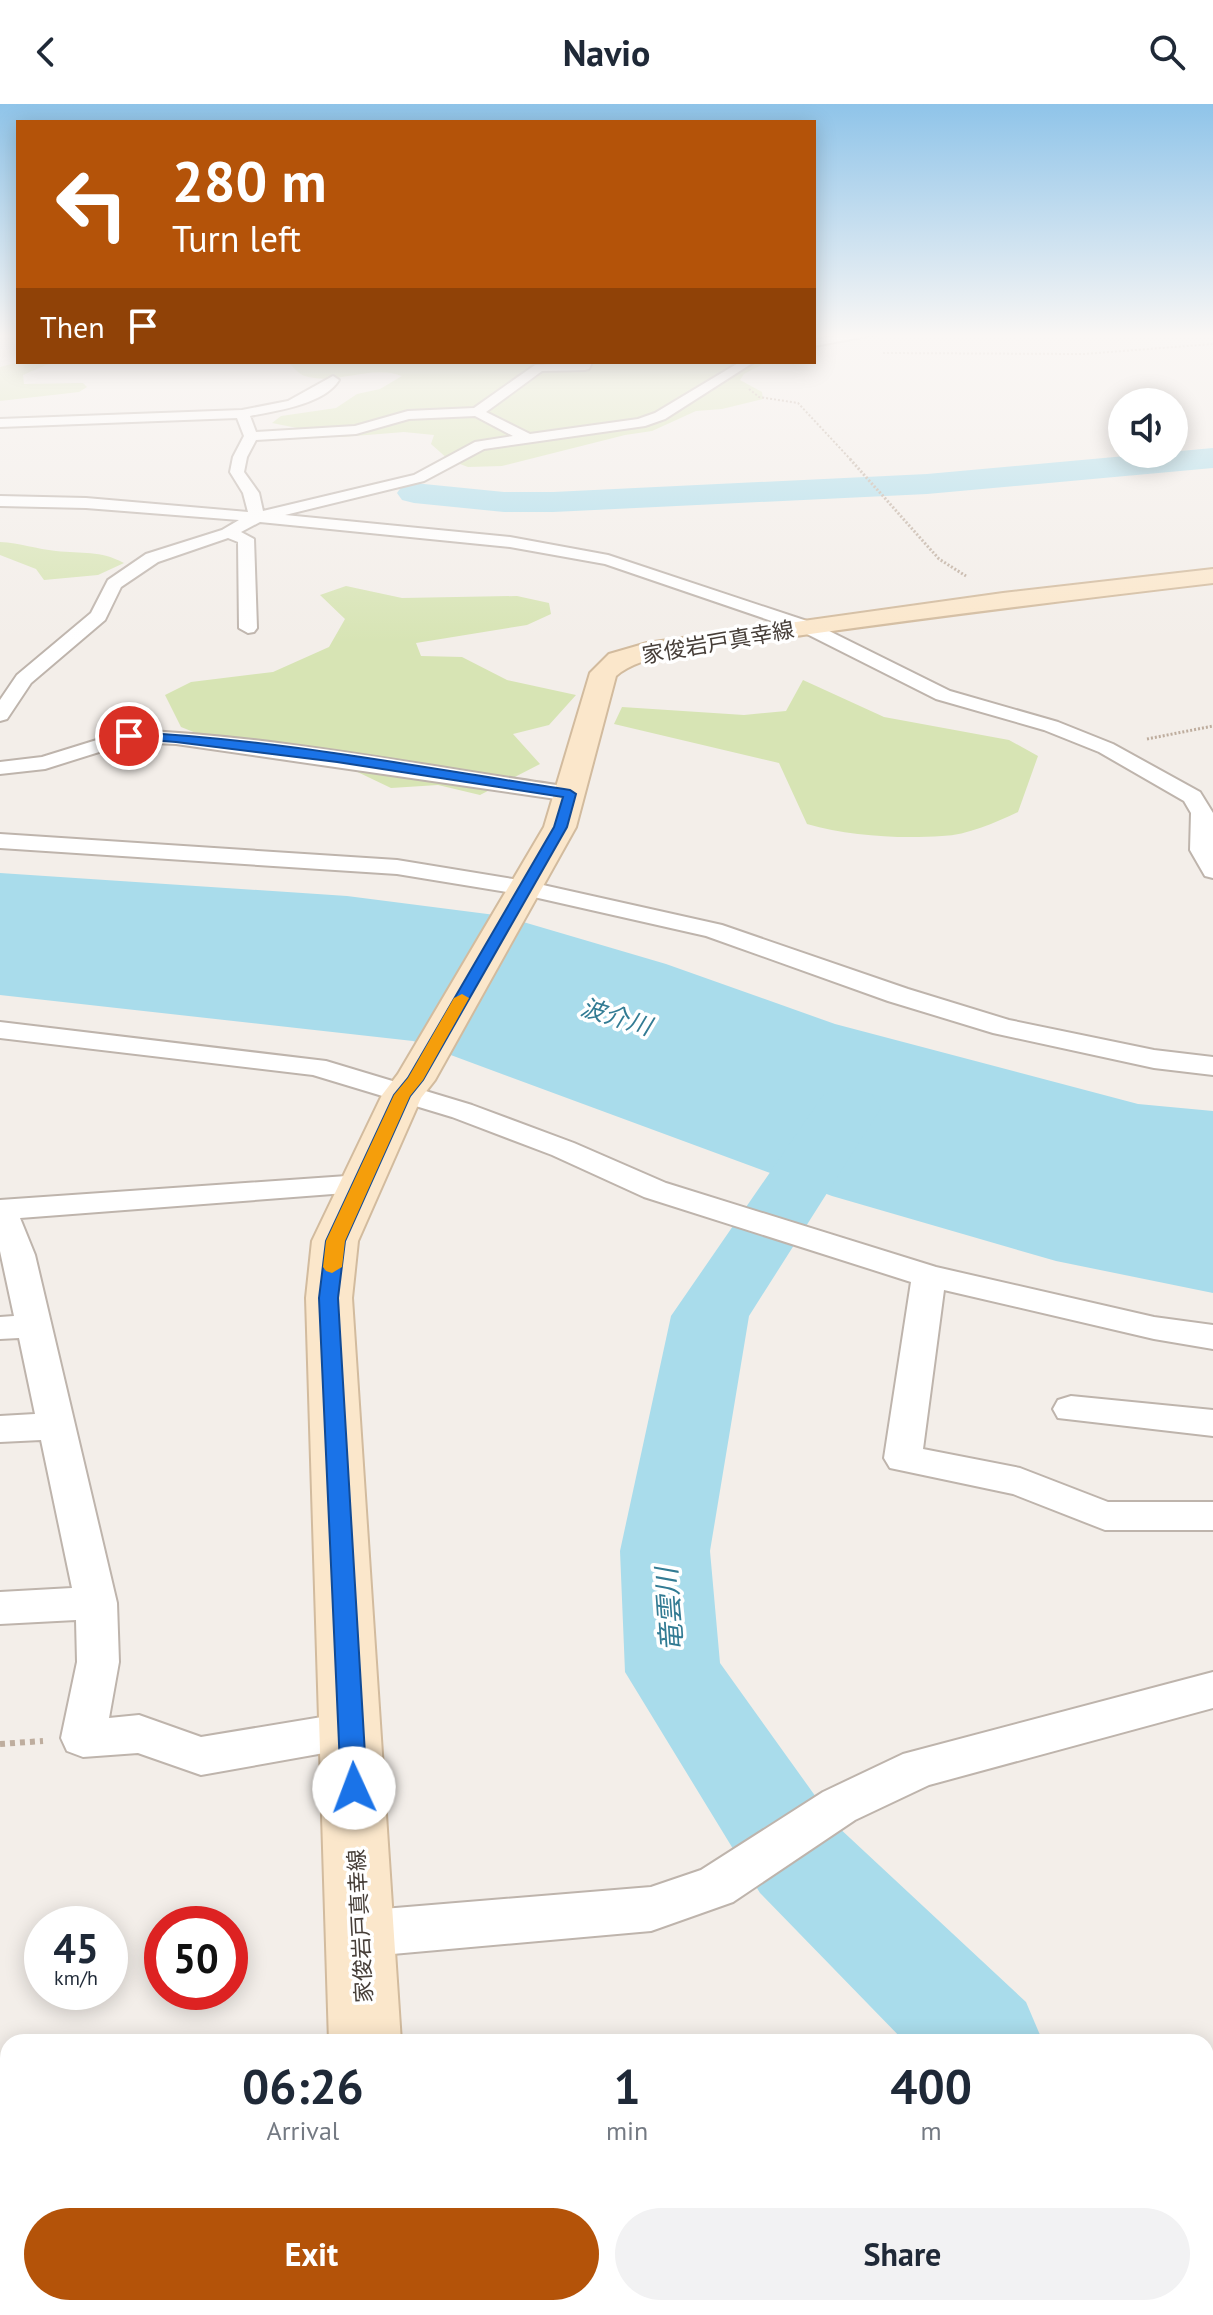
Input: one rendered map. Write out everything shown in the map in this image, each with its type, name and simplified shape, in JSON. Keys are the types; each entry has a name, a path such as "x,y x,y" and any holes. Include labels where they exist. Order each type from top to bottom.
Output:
{"main road":[{"name":"家俊岩戸真幸線","path":"365,2034 329,1298 335,1241 409,1088 560,827 603,673 618,660 647,651 1003,600 1213,576"}],"street":[{"path":"250,437 240,457 237,472 251,493 257,517"},
{"path":"0,715 24,679 99,616 114,584 152,558 228,533 257,517 419,478 480,445 538,437"},
{"path":"29,487 86,503"},
{"path":"0,501 86,503 257,517 555,549 608,560 807,627 943,695 1051,726 1106,748 1192,797 1202,813 1202,850 1213,871"},
{"path":"228,533 246,539 248,628"},
{"path":"0,768 45,763 129,736 176,738 570,794"},
{"path":"0,841 397,867 713,930 898,995 1003,1027 1154,1059 1213,1066"},
{"path":"0,1030 316,1067 409,1088 563,1149 655,1190 709,1208 929,1276 1154,1328 1213,1337"},
{"path":"352,1730 201,1756 139,1734 83,1738 98,1662 96,1603 56,1426 16,1327 18,1255 0,1210 361,1184"},
{"path":"929,1276 903,1458 1020,1482 1105,1516 1213,1516"},
{"path":"1071,1409 1213,1423"},
{"path":"0,1429 56,1426"},
{"path":"0,1608 96,1603"},
{"path":"359,1934 651,1909 716,1887 839,1806 919,1768 1213,1690"}],"path":[{"path":"831,437 939,559 1003,600"},
{"path":"1106,748 1213,726"}],"green space":[{"path":"433,437 616,437 502,466 468,467 449,460 431,444"},
{"path":"0,542 99,554 124,563 98,575 44,580 36,569 0,555"},
{"path":"346,586 402,598 517,596 549,603 551,614 527,625 416,643 421,656 462,657 507,680 576,695 549,725 513,734 540,764 480,795 438,785 391,788 303,746 211,739 181,727 165,695 191,682 273,672 329,647 345,619 320,595"},
{"path":"803,680 884,717 1009,740 1038,756 1018,812 971,831 942,836 874,836 823,828 807,824 779,763 614,724 622,707 744,715 786,711"}],"water":[{"name":"波介川","path":"0,873 347,896 503,916 666,964 835,1024 1138,1104 1213,1111 1213,1293 1056,1261 832,1196 413,1041 0,995"}],"waterway":[{"path":"414,493 504,502 553,502 927,484 1213,458"},
{"name":"竜雲川","path":"848,1108 710,1316 665,1551 673,1672 798,1859 977,2034"}],"slow traffic":[{"path":"332,1267 335,1241 402,1095 415,1080 462,998"}],"route":[{"path":"129,736 176,738 337,759 570,794 560,827 415,1080 402,1095 335,1241 329,1298 354,1788"}]}
